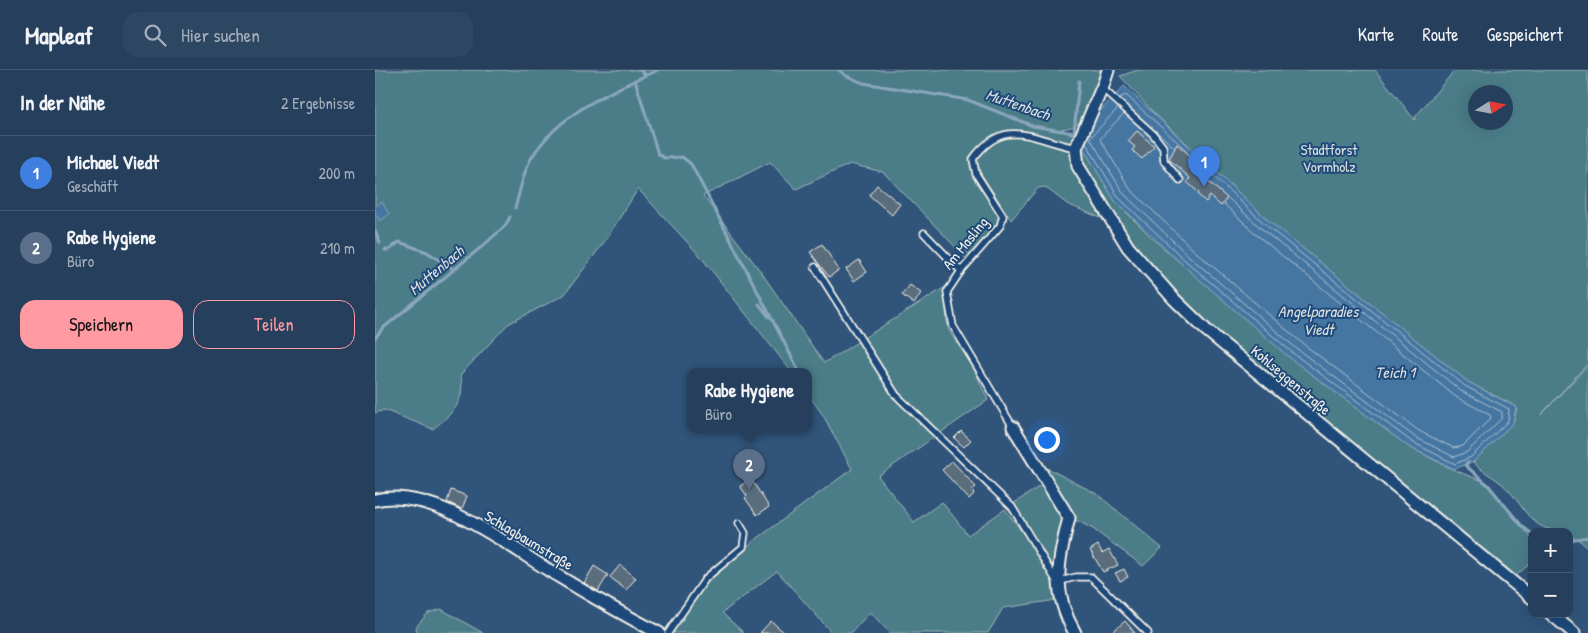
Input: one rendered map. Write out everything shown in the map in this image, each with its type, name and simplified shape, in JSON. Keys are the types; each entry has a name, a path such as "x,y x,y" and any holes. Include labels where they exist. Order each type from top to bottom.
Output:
{"street":[{"path":"1076,148 1108,70"},
{"name":"Kohlseggenstraße","path":"1076,148 1078,166 1128,247 1174,299 1207,330 1528,595"},
{"name":"Am Masling","path":"1013,427 1069,518 1059,557 1057,582 1060,599 1075,633"},
{"name":"Schlagbaumstraße","path":"375,500 387,497 408,498 435,507 481,527 620,613 659,633"},
{"path":"1556,618 1574,633"}],"lane":[{"path":"1102,88 1153,134 1163,148 1164,161 1180,180"},
{"name":"Am Masling","path":"1013,427 953,326 947,292 961,271 1000,226 1003,216 976,174 973,159 984,144 999,136 1018,133 1076,148"},
{"path":"923,233 961,271"},
{"path":"815,267 896,395 1012,506 1057,582 1076,576 1091,577 1148,633"},
{"path":"668,633 706,578 743,547 745,533 739,523"}],"green space":[{"path":"375,70 1103,70 1094,100 1086,116 1079,123 1061,129 1076,136 1115,201 1151,237 1290,358 1409,447 1454,470 1488,483 1528,534 1528,565 1513,578 1232,347 1108,221 1067,204 1045,187 1038,188 1011,220 973,161 973,178 998,213 998,222 967,259 883,172 850,164 796,189 770,162 703,196 761,272 824,363 947,286 944,293 948,329 974,369 988,400 878,476 914,522 942,502 968,535 1005,509 1039,555 1052,577 1057,600 1003,608 988,633 890,633 870,612 851,633 832,633 777,571 722,613 744,633 674,633 673,628 708,579 751,543 852,469 823,415 812,400 812,368 789,368 701,257 638,189 605,241 564,295 508,324 461,374 462,384 459,400 447,417 433,429 384,410 375,413"},
{"name":"Stadtforst Vormholz","path":"1138,70 1375,70 1415,120 1415,117 1455,70 1588,70 1588,363 1541,415 1588,365 1588,548 1573,538 1573,528 1547,528 1535,522 1510,491 1473,462 1513,423 1517,407 1468,382 1270,222 1154,113 1120,76"},
{"path":"1047,468 1097,494 1162,548 1143,566 1093,529 1068,516 1054,569 1013,504 1052,478"},
{"path":"441,609 483,633 417,633 416,627 428,613"}],"water":[{"name":"Angelparadies Viedt","path":"1124,86 1270,222 1468,382 1516,407 1513,423 1473,462 1454,469 1409,447 1290,358 1184,266 1115,201 1076,136"},
{"path":"382,202 389,214 380,221 375,213 375,206"}],"building":[{"path":"1137,131 1154,146 1142,159 1132,150 1135,147 1128,141"},
{"path":"1177,144 1207,170 1202,176 1227,198 1221,206 1210,196 1206,202 1198,195 1199,193 1187,182 1190,178 1169,159"},
{"path":"877,185 900,204 892,215 869,195"},
{"path":"822,244 839,270 829,277 810,252"},
{"path":"859,260 867,272 854,281 846,269"},
{"path":"910,285 921,293 914,304 902,295"},
{"path":"961,431 971,440 964,447 954,438"},
{"path":"952,461 976,487 972,490 974,494 969,499 942,470"},
{"path":"751,479 769,507 757,515 745,498 747,496 740,486"},
{"path":"451,490 467,496 462,509 447,502"},
{"path":"1098,545 1102,553 1109,549 1118,565 1103,572 1090,550"},
{"path":"620,565 636,578 626,590 610,577"},
{"path":"594,566 608,575 598,591 584,583"},
{"path":"1124,569 1128,577 1120,581 1115,573"},
{"path":"771,621 785,633 760,633"},
{"path":"1125,621 1135,633 1111,633"}],"waterway":[{"path":"640,70 646,75"},
{"name":"Muttenbach","path":"515,208 529,163 543,141 572,115 588,104 658,70"},
{"name":"Muttenbach","path":"839,70 845,75 863,83 968,100 1033,126 1074,133 1079,81"},
{"path":"635,80 658,154 664,158 682,157 691,164 797,368"},
{"name":"Muttenbach","path":"375,338 382,329 485,244 505,226 510,217"},
{"path":"375,231 380,243"},
{"path":"385,250 389,250 399,242 427,252 453,269"},
{"path":"759,304 769,317"},
{"name":"Muttenbach","path":"1468,462 1465,465 1488,485 1528,531"},
{"name":"Muttenbach","path":"1573,539 1588,537"}],"place":[{"name":"Michael Viedt","path":"1204,187"},
{"name":"Rabe Hygiene","path":"749,490"}],"water label":[{"name":"Teich 1","path":"1395,372"}]}
